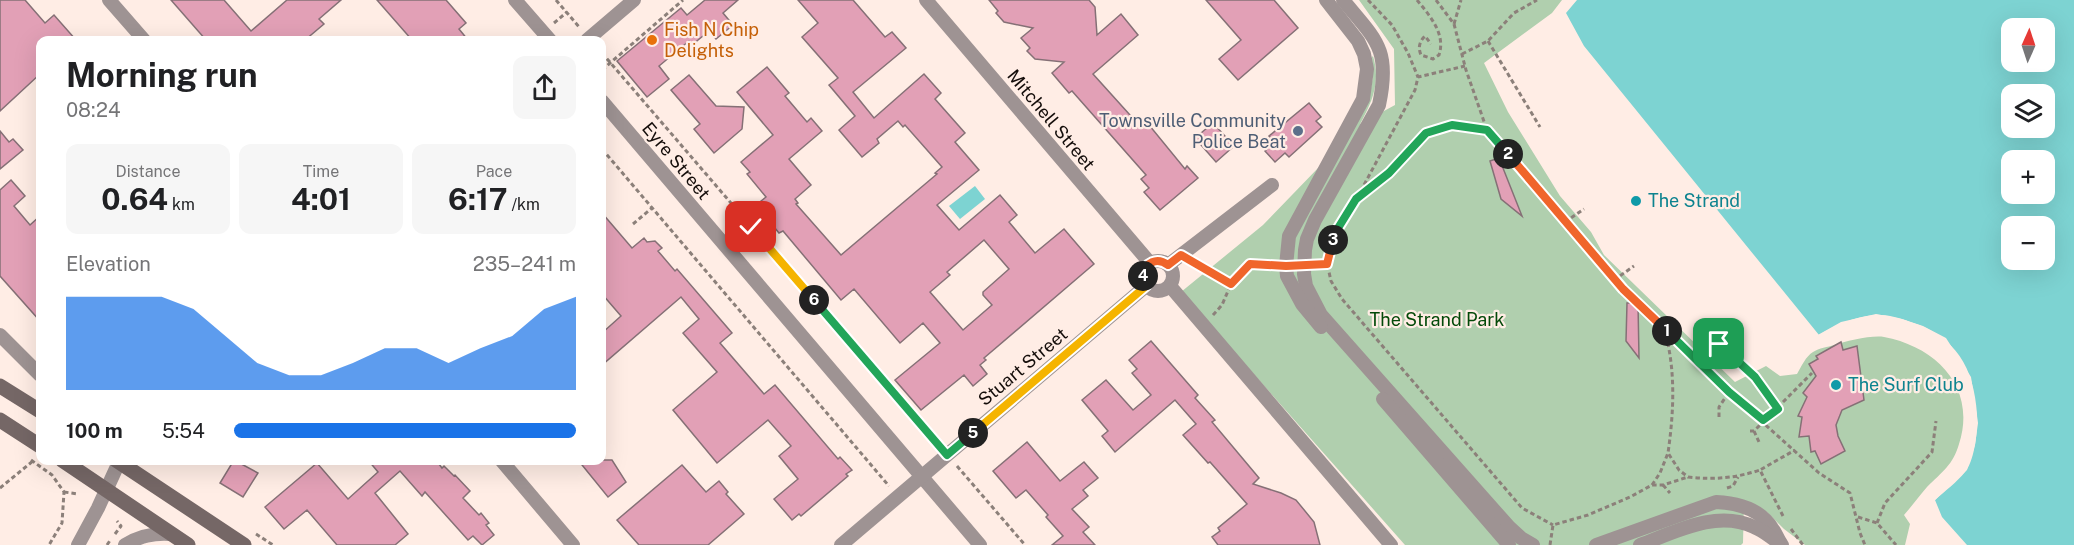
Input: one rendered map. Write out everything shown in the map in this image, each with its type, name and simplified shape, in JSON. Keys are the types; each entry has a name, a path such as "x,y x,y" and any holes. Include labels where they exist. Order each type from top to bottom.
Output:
{"main road":[{"path":"0,386 36,408"},
{"path":"0,420 36,444"},
{"path":"69,465 188,545"},
{"path":"124,465 244,545"}],"street":[{"path":"109,0 140,36"},
{"path":"515,0 546,36"},
{"path":"592,36 634,0"},
{"name":"Mitchell Street","path":"926,0 1150,263"},
{"path":"1326,0 1358,41 1364,54 1367,69 1366,87 1363,99 1289,236 1286,266 1293,290 1302,304 1509,545"},
{"path":"1343,0 1379,47 1383,58 1382,90 1379,105 1315,220 1305,250 1303,265 1306,286 1321,315 1509,527 1533,545"},
{"name":"Eyre Street","path":"606,106 980,545"},
{"path":"1168,265 1272,185"},
{"path":"1159,261 1168,265 1173,273 1170,286 1158,292 1146,286 1143,281 1143,271 1150,263 1159,261"},
{"name":"Stuart Street","path":"842,545 1146,286"},
{"path":"1170,286 1391,545"},
{"path":"0,335 36,371"},
{"path":"78,545 106,491 116,465"},
{"path":"505,465 573,545"},
{"path":"1596,545 1716,502 1730,503 1756,513 1771,527 1781,544"},
{"path":"1640,545 1714,520 1742,522 1755,527 1781,544"},
{"path":"125,545 136,538 153,533 170,534"}],"path":[{"path":"556,0 567,12"},
{"path":"606,66 683,0"},
{"path":"1369,0 1392,25 1418,77 1415,90 1335,233 1327,264 1331,281 1342,299 1522,508 1552,525 1596,512 1652,485 1668,453 1673,418 1671,352 1663,327"},
{"path":"1416,0 1432,18 1440,36 1442,47 1439,55 1433,59 1421,55 1419,50 1421,40 1425,36 1431,44"},
{"path":"1436,0 1454,24 1465,66 1487,130 1614,280 1729,392 1763,420 1819,473 1850,493 1865,545"},
{"path":"1454,24 1461,0"},
{"path":"1462,54 1488,41 1514,13 1538,0"},
{"path":"1488,41 1540,126"},
{"path":"606,58 1025,545"},
{"path":"1418,77 1465,66"},
{"path":"1356,199 1389,173 1426,133 1452,125 1487,130"},
{"path":"606,154 898,497"},
{"path":"633,224 652,208"},
{"path":"1565,222 1584,209"},
{"path":"1181,255 1231,284"},
{"path":"1203,325 1222,305 1231,284 1250,264 1286,266"},
{"path":"1614,280 1634,266"},
{"path":"1719,344 1755,377 1778,409"},
{"path":"1759,442 1752,431 1778,409 1812,373"},
{"path":"1719,417 1719,407 1729,392"},
{"path":"1877,523 1885,502 1932,452 1936,421"},
{"path":"1652,485 1663,485 1688,477 1712,480 1738,477 1760,470 1795,450"},
{"path":"1668,453 1679,470 1688,477"},
{"path":"24,455 36,462"},
{"path":"0,488 33,460"},
{"path":"39,465 52,475 64,492 62,523 49,545"},
{"path":"1760,470 1786,523 1803,545"},
{"path":"1663,485 1670,493"},
{"path":"64,492 78,494"},
{"path":"1856,516 1877,523 1896,545"},
{"path":"1550,545 1552,525"}],"green space":[{"name":"The Strand Park","path":"1359,0 1562,0 1552,13 1484,63 1508,112 1560,196 1591,232 1604,255 1735,382 1766,366 1780,376 1797,374 1806,359 1815,351 1873,337 1884,337 1903,342 1936,360 1948,373 1957,388 1962,405 1963,424 1957,451 1950,463 1904,515 1910,524 1905,545 1805,545 1767,512 1744,502 1743,543 1741,545 1405,545 1181,292 1263,225 1349,136 1371,88 1373,56 1376,83 1360,124 1395,105 1394,49"}],"water":[{"path":"1577,0 2074,0 2074,545 1967,545 1942,517 1935,500 1965,472 1975,444 1977,420 1975,397 1967,368 1960,356 1951,345 1926,328 1888,316 1874,315 1859,318 1819,335 1584,46 1566,13"},
{"path":"975,186 985,199 960,219 949,206"}],"pier":[{"path":"1876,314 1923,326 1946,338 1971,377 1978,423 1975,445 1967,470 1933,502 1933,498 1964,469 1972,444 1975,423 1969,378 1944,341 1922,329 1901,322 1876,317 1842,325 1820,338 1816,336 1841,322"}],"building":[{"path":"0,0 25,0 45,23 54,15 72,36 36,36 36,78 0,111"},
{"path":"171,0 224,0 251,31 287,0 341,0 319,19 324,24 310,36 202,36"},
{"path":"377,0 446,0 466,23 459,29 465,36 408,36"},
{"path":"705,0 738,0 723,13 733,25 716,39 709,31 692,45 689,41 659,66 669,79 647,97 617,61 681,8 687,15"},
{"path":"798,0 853,0 885,37 892,32 906,48 853,92 874,118 924,74 941,93 935,99 965,133 955,142 979,170 937,205 959,230 1000,195 1017,215 1009,222 1035,253 1064,229 1094,264 984,358 986,360 980,365 987,374 973,386 964,375 921,410 895,380 940,343 923,323 900,343 854,289 841,300 783,231 779,233 756,205 766,197 747,174 750,172 741,162 773,135 737,92 767,67 789,93 785,96 807,122 811,118 822,131 789,159 811,185 795,199 798,203 796,204 841,255 937,174 935,173 942,167 905,125 903,127 898,121 877,139 879,143 862,157 839,130 855,116 829,85 838,78 802,37 818,23","holes":["984,240 1009,269 983,292 992,305 963,330 930,292 950,275 947,272"]},
{"path":"989,0 1089,0 1095,7 1097,35 1121,14 1138,35 1093,74 1139,125 1145,120 1185,169 1187,166 1198,178 1160,210 1144,192 1149,188 1141,179 1146,175 1072,91 1069,93 1052,73 1064,62 1035,59 1027,51 1030,48 1021,38 1033,28 1004,22"},
{"path":"1206,0 1274,0 1298,28 1238,80 1219,59 1241,40"},
{"path":"689,75 716,106 744,107 742,129 714,153 694,129 700,124 671,90"},
{"path":"1309,103 1321,117 1316,121 1322,127 1289,157 1285,153 1275,162 1265,151 1275,142 1269,136"},
{"path":"1213,123 1234,146 1216,162 1195,138"},
{"path":"0,131 9,142 13,139 23,150 0,169"},
{"path":"1499,158 1522,216 1501,199 1490,161"},
{"path":"11,180 25,196 14,206 30,225 36,220 36,316 0,276 0,190"},
{"path":"606,218 632,248 644,238 647,242 655,241 662,248 658,251 675,271 677,269 732,333 720,343 764,394 775,385 838,459 840,457 852,470 846,474 848,476 801,516 799,514 792,520 774,499 798,479 779,456 791,446 768,420 717,463 673,410 717,372 683,333 699,319 681,297 606,362 606,329 621,316 606,299"},
{"path":"1627,303 1638,303 1639,358 1626,341"},
{"path":"1151,341 1198,395 1195,398 1215,420 1212,422 1259,478 1253,484 1296,500 1314,522 1320,545 1218,545 1212,537 1220,531 1218,528 1247,504 1183,435 1196,424 1175,400 1115,452 1102,436 1108,431 1082,400 1106,380 1133,410 1151,395 1132,373 1137,369 1129,360"},
{"name":"The Surf Club","path":"1841,342 1843,350 1857,346 1864,400 1842,410 1836,425 1845,451 1821,464 1815,451 1811,452 1809,436 1799,437 1802,417 1798,416 1807,397 1803,393 1816,376 1809,364 1818,359 1816,356"},
{"path":"1027,442 1060,481 1084,462 1098,478 1083,490 1088,496 1072,509 1089,527 1083,532 1095,545 1052,545 1063,536 1046,517 1048,515 1026,490 1016,498 993,471"},
{"path":"606,460 612,460 626,482 608,497 582,465 606,465"},
{"path":"231,465 243,465 258,473 243,497 220,483"},
{"path":"315,465 319,465 348,499 378,472 372,465 440,465 442,468 444,466 470,491 463,498 479,515 481,513 489,523 486,525 494,535 482,545 473,536 468,540 425,492 422,496 400,471 375,493 408,534 395,545 337,545 307,510 284,529 265,507"},
{"path":"682,465 706,492 719,481 728,492 726,494 744,514 708,545 639,545 617,520"}],"place":[{"name":"Fish N Chip Delights","path":"652,40"},
{"name":"Townsville Community Police Beat","path":"1298,131"},
{"name":"The Strand","path":"1636,201"},
{"name":"The Surf Club","path":"1836,385"}],"route":[{"path":"751,227 947,455 1146,286 1143,281 1143,271 1150,263 1159,261 1168,265 1181,255 1231,284 1250,264 1286,266 1327,264 1335,233 1356,199 1389,173 1426,133 1452,125 1487,130 1623,289 1729,392 1763,420 1778,409 1755,377 1719,344"}]}
